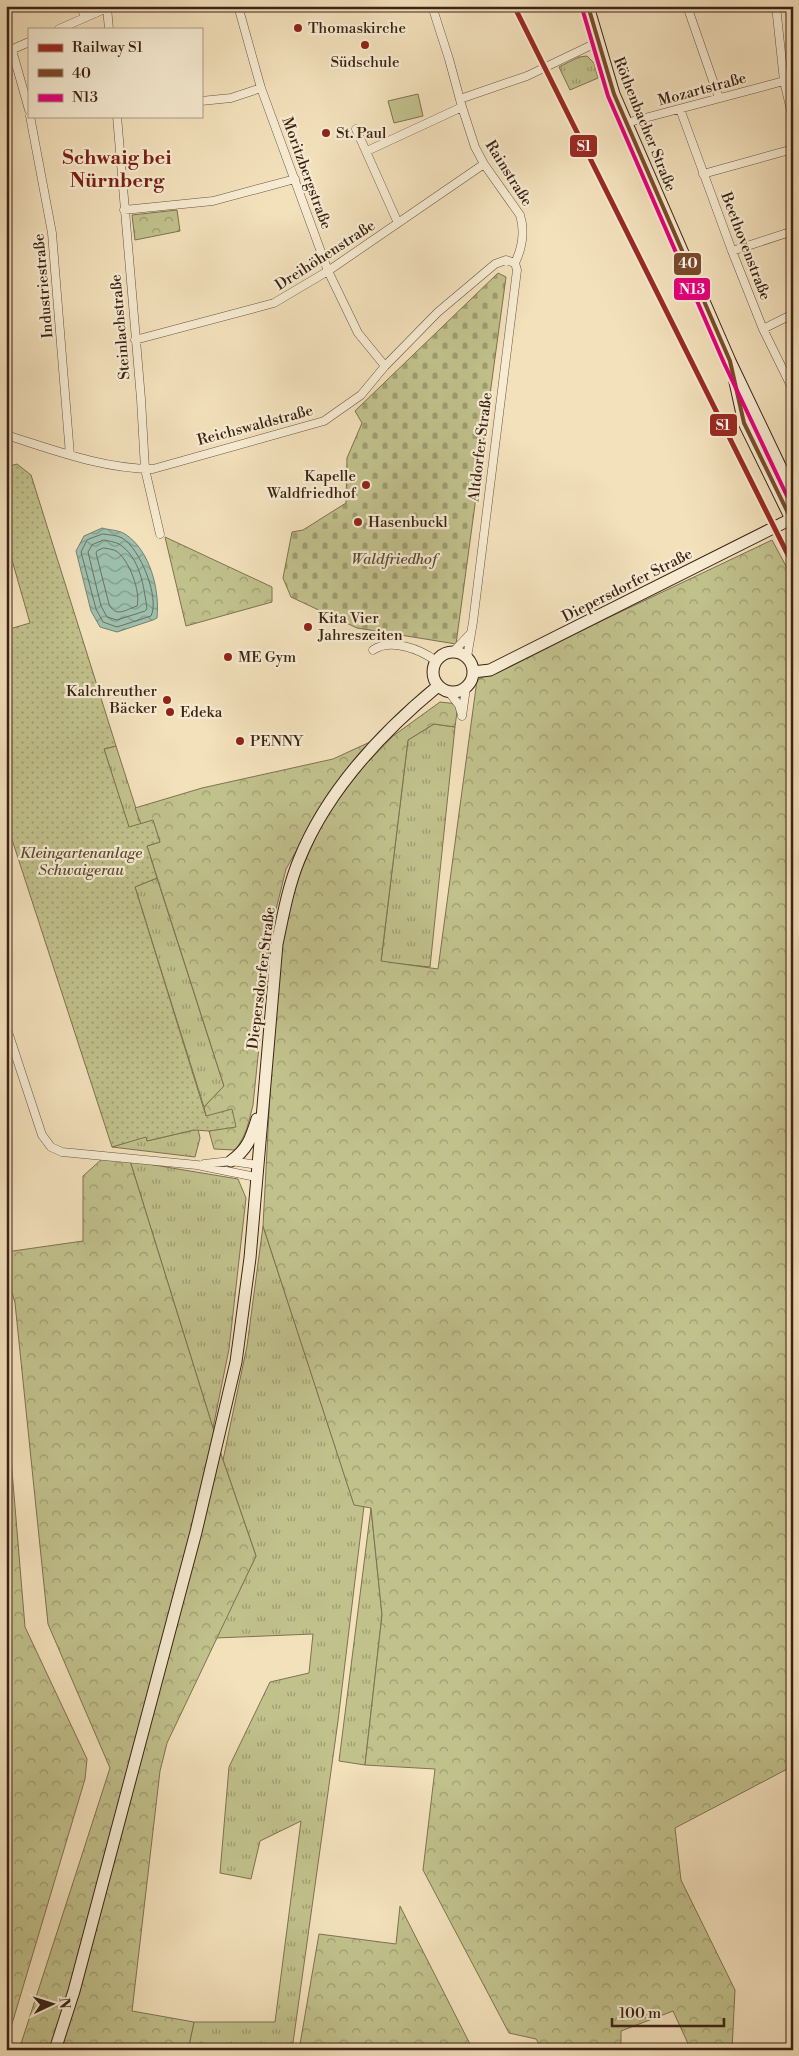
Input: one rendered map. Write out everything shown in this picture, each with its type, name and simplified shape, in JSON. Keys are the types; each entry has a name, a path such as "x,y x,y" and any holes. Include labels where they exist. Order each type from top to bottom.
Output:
{"street":[{"path":"82,6 84,18"},
{"path":"61,28 107,8 117,6"},
{"name":"Moritzbergstraße","path":"238,6 261,88 328,271 358,333 385,366"},
{"name":"Rainstraße","path":"432,6 450,58 470,134 484,164 520,215 523,238 520,254 515,263"},
{"name":"Röthenbacher Straße","path":"588,6 609,81 730,360"},
{"path":"687,6 720,98"},
{"path":"776,6 784,81 793,119"},
{"path":"107,8 109,28"},
{"path":"28,42 9,51 28,107"},
{"path":"367,151 461,103 527,76 598,42"},
{"name":"Mozartstraße","path":"626,123 784,81"},
{"path":"202,101 231,98 261,88"},
{"name":"Beethovenstraße","path":"680,109 763,329 793,390"},
{"name":"Industriestraße","path":"30,118 52,233 70,455"},
{"name":"Steinlachstraße","path":"116,118 145,469 160,534"},
{"path":"356,129 398,224"},
{"path":"703,174 793,149"},
{"name":"Dreihöhenstraße","path":"135,340 274,303 328,271 484,164"},
{"path":"124,210 213,202 295,179"},
{"path":"732,251 793,231"},
{"name":"Reichswaldstraße","path":"6,435 88,460 153,469 324,421 361,395 385,366 438,312 495,264 506,260 515,263"},
{"name":"Altdorfer Straße","path":"467,657 517,270 515,263"},
{"path":"763,329 793,314"},
{"path":"730,360 793,493"},
{"path":"730,360 744,423 792,520"},
{"name":"Diepersdorfer Straße","path":"473,672 490,670 792,520"},
{"path":"453,652 467,657 473,672 466,688 462,716 459,705 432,674 436,661 440,656 453,652 470,634"},
{"path":"373,650 390,645 412,648 436,661"},
{"path":"444,689 455,692 466,688"},
{"name":"Diepersdorfer Straße","path":"55,2050 74,1991 215,1456 243,1320 277,944 285,903 298,860 322,813 343,783 408,711 444,689"},
{"path":"6,1026 42,1135 51,1147 62,1152 197,1164 256,1177"},
{"path":"230,1161 243,1152 250,1141 263,1103"},
{"path":"197,1164 230,1161 258,1165"}],"green space":[{"path":"587,56 594,63 598,78 570,90 559,67 579,57"},
{"path":"418,94 423,116 394,123 388,101"},
{"path":"177,210 180,231 135,240 132,215"},
{"name":"Waldfriedhof","path":"498,273 506,277 456,644 357,628 291,597 283,578 292,532 303,530 346,503 347,458 362,423 355,411"},
{"name":"Kleingartenanlage Schwaigerau","path":"17,464 31,475 116,746 104,749 129,827 153,820 160,842 147,846 157,878 135,887 206,1116 232,1109 236,1127 209,1131 194,1130 147,1141 146,1137 112,1147 6,821 6,630 30,623 6,539 6,467"},
{"path":"165,537 272,587 272,602 186,626"},
{"path":"772,540 793,579 793,1766 675,1828 681,1880 735,1990 732,2050 691,2050 673,2011 621,2031 621,2050 543,2050 536,2039 509,2033 423,1870 435,1769 365,1765 382,1615 371,1508 354,1505 263,1226 272,1055 282,940 295,884 325,816 364,766 393,736 440,702 458,704 455,727 434,724 408,740 381,961 438,969 477,680"},
{"path":"434,724 455,727 430,967 381,962 408,740"},
{"path":"370,742 328,795 286,869 271,930 253,1105 250,1117 239,1145 235,1150 214,1149 209,1131 236,1126 206,1116 204,1107 224,1086 147,846 160,842 153,821 141,824 135,808 202,788 333,759"},
{"path":"116,746 141,824 129,828 104,749"},
{"path":"157,878 224,1086 204,1107 135,887"},
{"path":"198,1129 200,1138 195,1157 112,1147 146,1136 147,1141"},
{"path":"102,1159 130,1161 223,1460 256,1556 167,1743 160,1771 132,2011 194,2022 188,2050 19,2050 110,1768 48,1624 15,1303 6,1270 6,1252 83,1241 83,1176"},
{"path":"130,1161 238,1179 246,1198 229,1349 213,1428"},
{"path":"263,1226 354,1504 364,1506 338,1721 292,2050 188,2050 194,2022 275,2022 301,1821 260,1841 251,1879 220,1873 229,1767 270,1682 309,1673 313,1634 216,1638 256,1556 223,1460 247,1346"},
{"path":"6,1398 25,1627 87,1759 85,1779 6,2044"},
{"path":"371,1508 382,1615 365,1765 339,1761"},
{"path":"400,1906 473,2050 299,2050 319,1934 396,1944"}],"water":[{"path":"102,528 125,534 141,550 147,560 155,583 158,607 157,618 117,632 100,627 91,611 76,551 84,536"}],"rail line":[{"name":"S1","path":"514,6 793,565"}],"transit line":[{"name":"40","path":"588,6 614,94 730,361 744,423 791,519"},
{"name":"N13","path":"582,8 608,96 724,363 787,496"}],"place":[{"name":"Thomaskirche","path":"298,28"},
{"name":"Südschule","path":"365,45"},
{"name":"St. Paul","path":"326,133"},
{"name":"Kapelle Waldfriedhof","path":"366,485"},
{"name":"Hasenbuckl","path":"358,522"},
{"name":"Kita Vier Jahreszeiten","path":"308,627"},
{"name":"ME Gym","path":"228,657"},
{"name":"Kalchreuther Bäcker","path":"167,700"},
{"name":"Edeka","path":"170,712"},
{"name":"PENNY","path":"240,741"}],"district":[{"name":"Schwaig bei Nürnberg","path":"117,168"}]}
